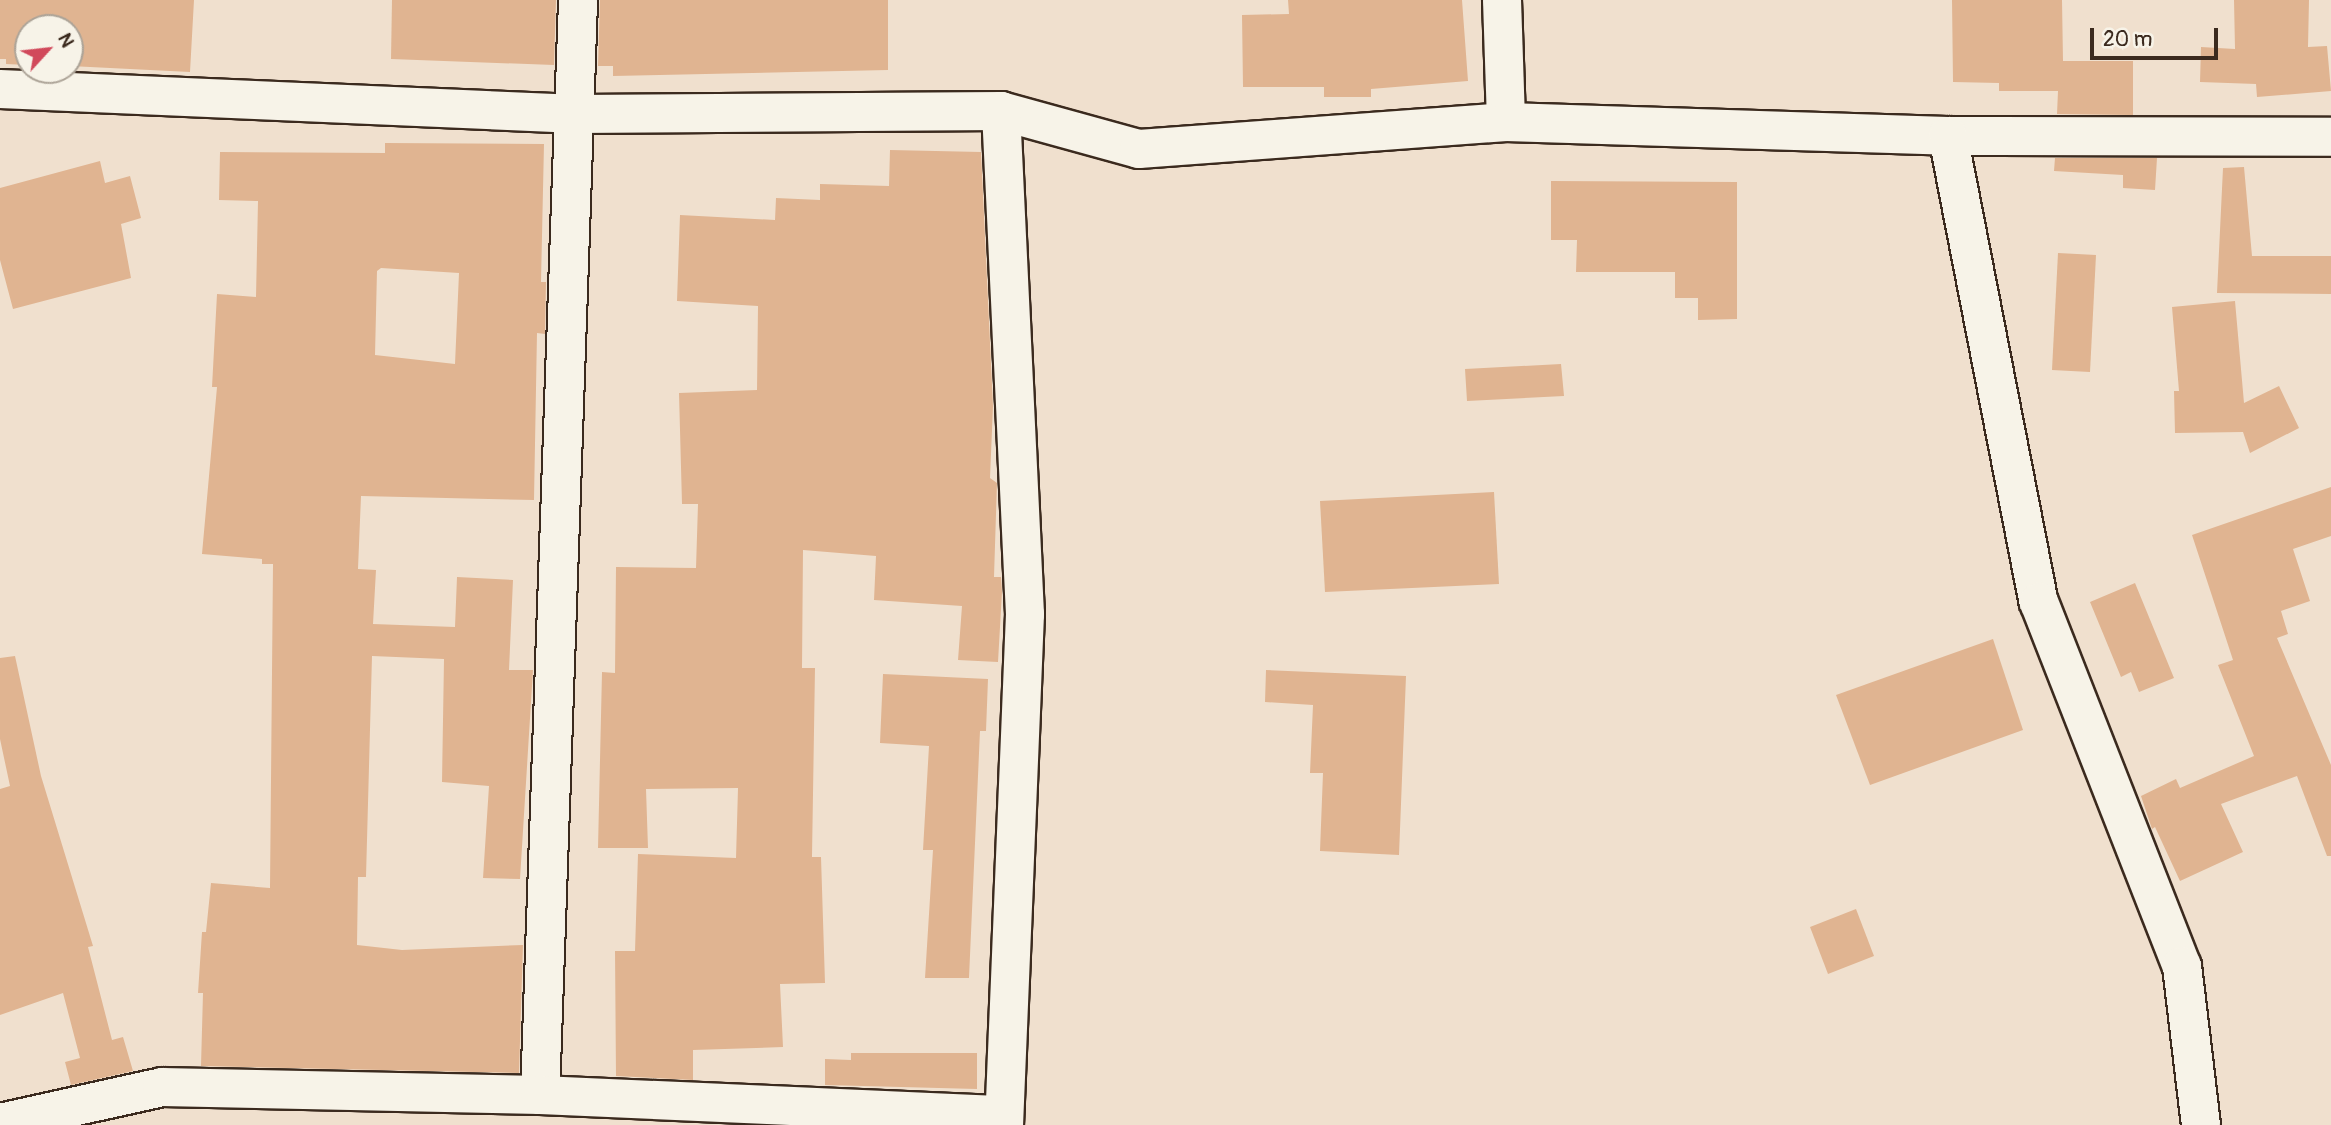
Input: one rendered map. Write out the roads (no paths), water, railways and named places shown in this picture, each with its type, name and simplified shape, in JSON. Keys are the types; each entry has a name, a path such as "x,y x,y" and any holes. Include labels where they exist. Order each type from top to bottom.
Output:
{"street":[{"path":"540,1095 577,114 578,0"},
{"path":"1502,0 1506,122"},
{"path":"0,89 577,114 1001,111 1139,149 1506,122 1948,136 2331,137"},
{"path":"0,1123 162,1087 540,1095 1004,1120 1025,614 1001,111"},
{"path":"1948,136 2039,602 2182,966 2201,1125"}]}
